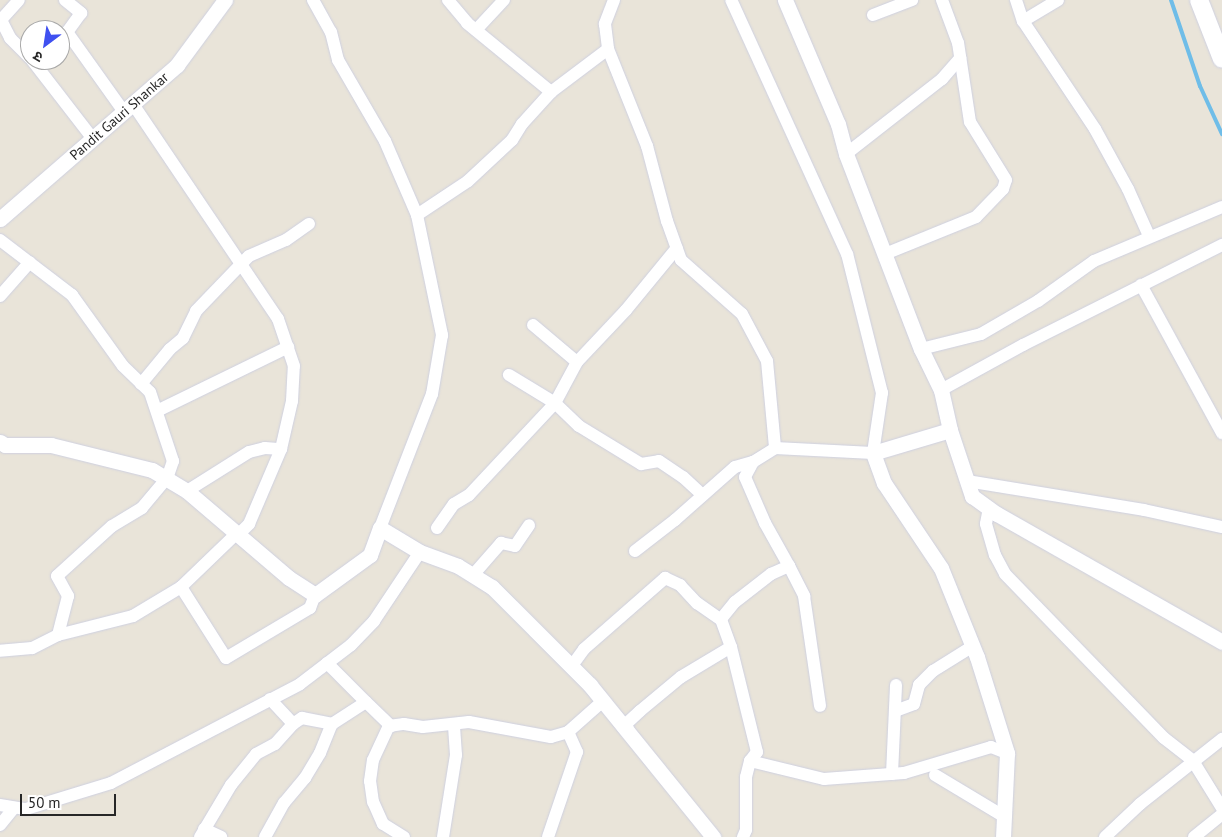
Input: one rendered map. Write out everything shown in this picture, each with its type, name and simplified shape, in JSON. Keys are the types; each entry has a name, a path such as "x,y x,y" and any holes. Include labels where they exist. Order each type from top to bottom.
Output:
{"main road":[{"path":"1199,0 1221,52"}],"street":[{"path":"19,0 0,21 10,38 20,48"},
{"path":"0,651 32,648 58,635 133,616 181,587 249,524 281,449 292,401 294,366 278,319 241,264 128,108 67,32 81,13 65,0"},
{"name":"Pandit Gauri Shankar","path":"0,219 177,65 225,0"},
{"path":"181,587 226,658 310,608 315,595 370,555 432,394 442,335 417,215 386,141 338,60 331,32 313,0"},
{"path":"448,0 476,30 551,92"},
{"path":"476,30 504,0"},
{"path":"614,0 606,24 608,49 647,146 681,260 742,314 767,361 774,448"},
{"path":"731,0 846,254 882,393 872,453 884,483 941,568 974,646 1008,753 1003,837"},
{"path":"785,0 838,124 846,154 921,349 941,390 950,430 972,496 989,508 1222,642"},
{"path":"873,15 912,0"},
{"path":"885,254 976,217 1003,189 1006,180 970,122 958,43 942,0"},
{"path":"1016,0 1023,20 1095,129 1128,189 1149,236"},
{"path":"1023,20 1058,0"},
{"path":"68,20 77,10"},
{"path":"417,215 468,181 512,140 522,124 551,92 608,49"},
{"path":"846,154 942,79 960,58"},
{"path":"40,70 93,139"},
{"path":"921,349 981,334 1038,301 1094,262 1149,236 1222,207"},
{"path":"141,384 170,348 183,338 196,311 249,256 286,240 309,224"},
{"path":"0,240 72,295 123,366 150,392 173,461 167,478 142,508 112,526 57,576 68,596 58,635"},
{"path":"941,390 1022,345 1222,245"},
{"path":"437,528 454,504 469,495 555,403 577,362 626,310 677,248"},
{"path":"0,296 30,262"},
{"path":"1141,285 1222,433"},
{"path":"533,324 577,362"},
{"path":"157,411 288,348"},
{"path":"509,375 555,403 579,426 641,464 660,462 683,477 702,495"},
{"path":"635,551 675,520 735,467 753,462 774,448 872,453 950,430"},
{"path":"0,442 5,445 51,445 152,470 187,491 289,578 315,595"},
{"path":"187,491 249,452 265,448 281,449"},
{"path":"753,462 745,477 765,523 804,596 820,706"},
{"path":"967,481 1144,510 1222,527"},
{"path":"989,508 986,524 995,555 1006,574 1164,738 1193,762 1222,808"},
{"path":"473,575 501,542 516,546 530,525"},
{"path":"380,528 420,552 473,575 492,587 603,701 713,837"},
{"path":"0,805 26,808 112,783 300,684 351,645 374,620 420,552"},
{"path":"721,620 735,602 771,574 789,566"},
{"path":"571,667 584,649 665,578 680,585 697,603 721,620 731,647 757,752 750,761 746,778 746,830 743,837"},
{"path":"895,711 914,704 919,684 933,671 974,646"},
{"path":"630,734 626,724 640,711 689,672 731,647"},
{"path":"327,664 391,726"},
{"path":"892,774 896,686"},
{"path":"270,699 293,724"},
{"path":"391,726 404,724 423,727 469,722 551,737 568,732 603,701"},
{"path":"265,837 284,803 305,778 320,753 332,724 366,702"},
{"path":"221,837 202,833 231,785 256,754 275,744 293,724 302,718 332,724"},
{"path":"443,837 456,755 454,724"},
{"path":"391,726 373,760 370,781 374,802 383,824 404,837"},
{"path":"548,837 576,752 568,732"},
{"path":"1106,837 1222,739"},
{"path":"750,761 824,779 904,774 991,747 1008,753"},
{"path":"935,775 1005,818"},
{"path":"0,825 14,808"},
{"path":"1194,837 1222,814"}],"waterway":[{"path":"1171,0 1200,86 1222,134"}]}
